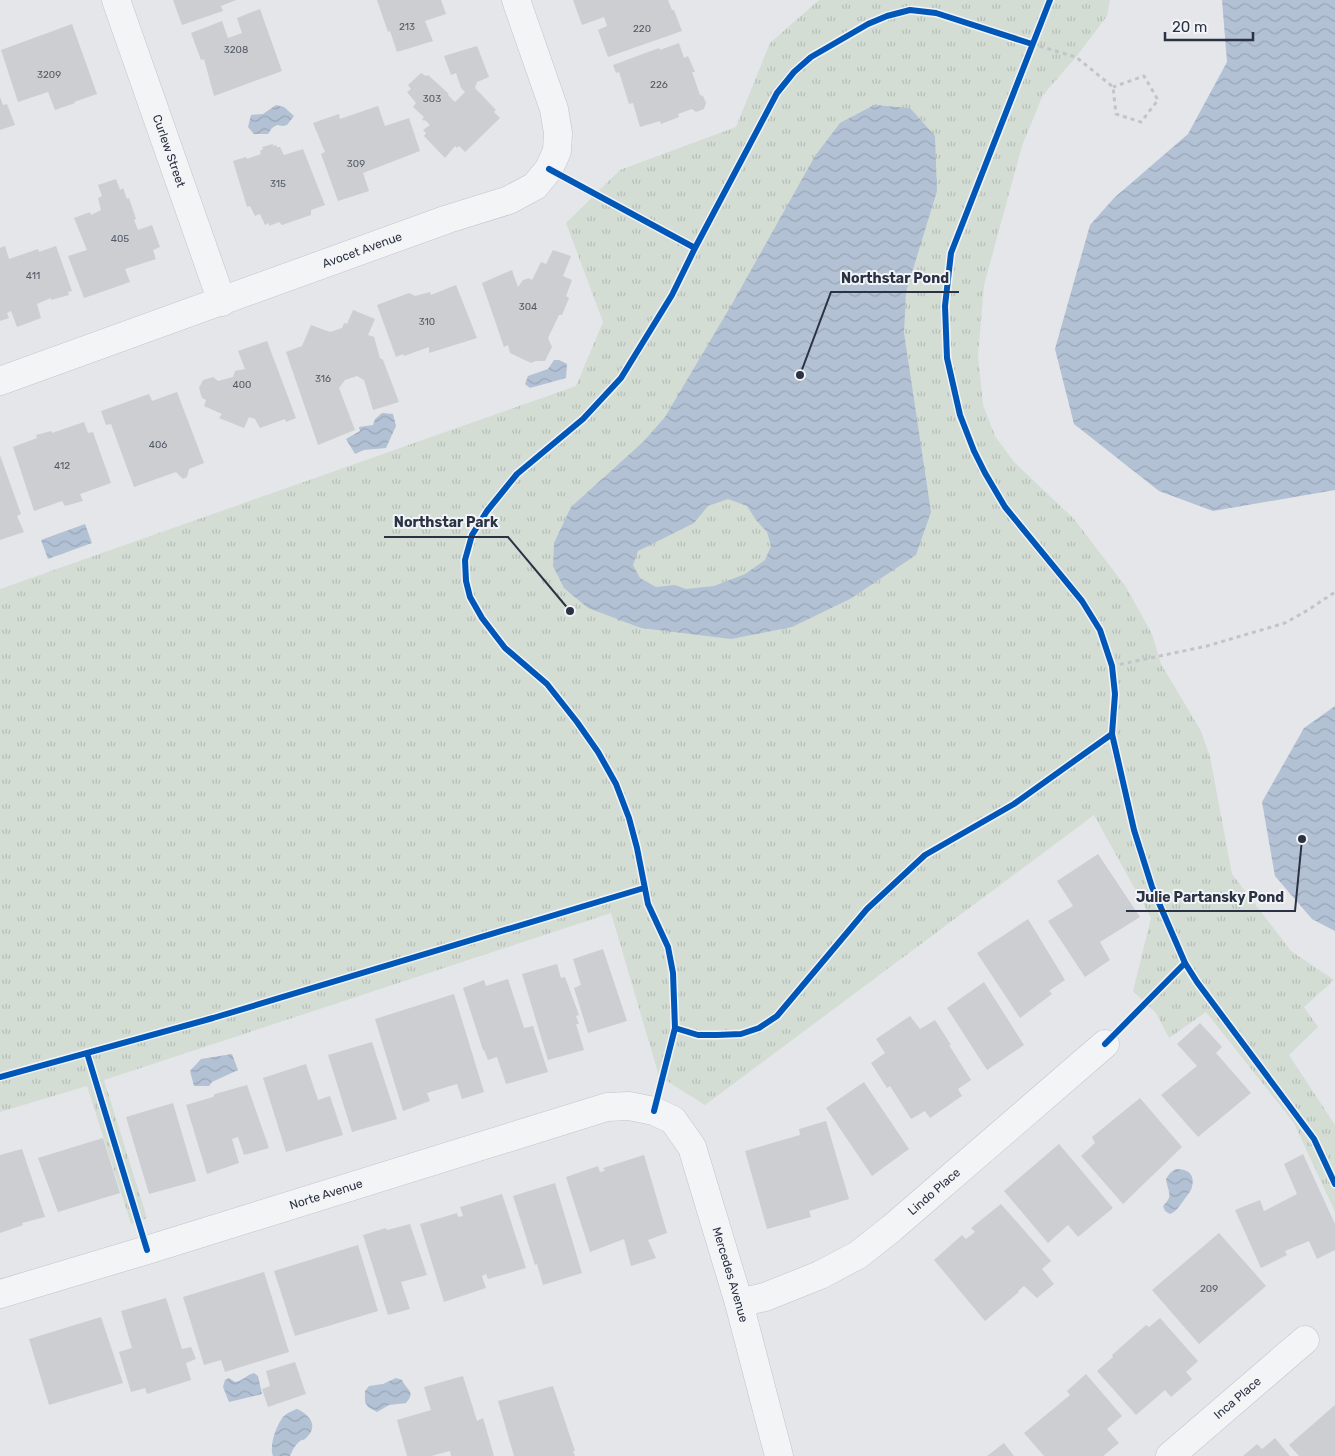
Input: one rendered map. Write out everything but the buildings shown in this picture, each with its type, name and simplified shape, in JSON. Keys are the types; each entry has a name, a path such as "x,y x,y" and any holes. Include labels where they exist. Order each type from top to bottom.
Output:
{"street":[{"name":"Curlew Street","path":"116,0 222,302"},
{"name":"Avocet Avenue","path":"0,381 448,219 509,200 535,186 549,169 557,152 558,133 554,109 516,0"},
{"name":"Lindo Place","path":"739,1304 811,1278 858,1255 892,1228 1105,1044"},
{"name":"Norte Avenue","path":"0,1294 607,1107 629,1106 654,1111"},
{"name":"Mercedes Avenue","path":"654,1111 673,1120 692,1147 739,1304 779,1456"},
{"name":"Inca Place","path":"1170,1456 1305,1340"}],"path":[{"path":"1028,53 1035,35"},
{"path":"1023,41 1076,57 1113,88 1116,114 1141,122 1158,100 1144,76 1113,88"},
{"path":"1112,666 1207,646 1285,623 1335,592"},
{"path":"1109,657 1113,676"}],"green space":[{"path":"819,0 1110,0 1107,16 1076,57 1043,95 1022,146 984,285 978,356 983,405 995,436 1014,462 1074,519 1126,587 1152,634 1161,664 1201,731 1210,757 1232,874 1291,951 1334,980 1304,1007 1318,1027 1289,1055 1335,1125 1335,1212 1294,1123 1206,1012 1169,1038 1156,1013 1133,991 1151,918 1094,815 705,1105 659,1076 611,913 104,1080 147,1218 131,1224 87,1086 0,1112 0,589 576,386 603,322 566,223 620,170 736,127 770,43"}],"water":[{"path":"1222,0 1335,0 1335,490 1213,511 1159,491 1074,424 1055,349 1090,225 1114,198 1188,134 1227,62"},
{"path":"276,105 284,107 294,116 287,125 277,125 268,134 254,134 248,127 251,115 263,114"},
{"path":"874,105 910,108 935,136 937,191 906,292 904,333 931,512 916,555 850,599 792,627 731,639 641,628 588,608 564,588 553,566 554,543 571,507 643,442 665,417 732,304 815,156 840,123","holes":["728,499 747,506 767,532 771,546 765,560 745,574 714,586 686,589 675,585 656,587 640,578 633,565 638,551 694,523 708,506"]},
{"path":"554,360 567,364 566,378 530,388 525,384 528,376 548,369"},
{"path":"382,413 393,414 396,426 386,448 364,450 355,454 346,439 360,431 359,427 373,425 375,419"},
{"path":"85,524 92,543 48,559 41,540"},
{"path":"1335,706 1335,931 1312,919 1275,876 1262,802 1304,728"},
{"path":"232,1054 238,1070 212,1082 209,1086 194,1086 190,1071 201,1059"},
{"path":"1176,1169 1185,1170 1191,1174 1193,1181 1191,1190 1179,1206 1170,1214 1165,1211 1163,1206 1169,1196 1166,1179"},
{"path":"254,1373 258,1376 262,1394 229,1402 223,1387 225,1380 229,1378 235,1382"},
{"path":"396,1378 402,1380 410,1391 409,1399 406,1403 389,1405 377,1412 368,1407 365,1402 365,1391 369,1386 383,1384"},
{"path":"297,1409 306,1414 311,1421 312,1429 310,1434 296,1445 290,1456 273,1456 274,1436 280,1421 290,1412"}],"cycle path":[{"path":"1050,0 951,253 945,306 947,358 960,415 974,451 1005,507 1082,601 1100,630 1112,666 1115,694 1112,734 1134,830 1152,887 1185,963 1197,982 1314,1139 1335,1184"},
{"path":"695,248 777,93 794,72 811,57 868,24 887,16 910,10 936,13 1032,44"},
{"path":"549,169 695,248 672,295 621,378 583,419 517,474 487,511 472,535 465,560 466,581 470,597 482,618 505,648 547,684 577,722 598,752 616,784 629,818 648,904 668,947 673,973 675,1028 654,1111"},
{"path":"675,1028 698,1035 741,1034 759,1028 777,1016 867,909 925,855 1014,804 1112,734"},
{"path":"0,1077 213,1018 644,888"},
{"path":"1105,1044 1185,963"},
{"path":"87,1053 147,1250"}],"place":[{"name":"Northstar Pond","path":"800,375"},
{"name":"Northstar Park","path":"570,611"},
{"name":"Julie Partansky Pond","path":"1302,839"}]}
